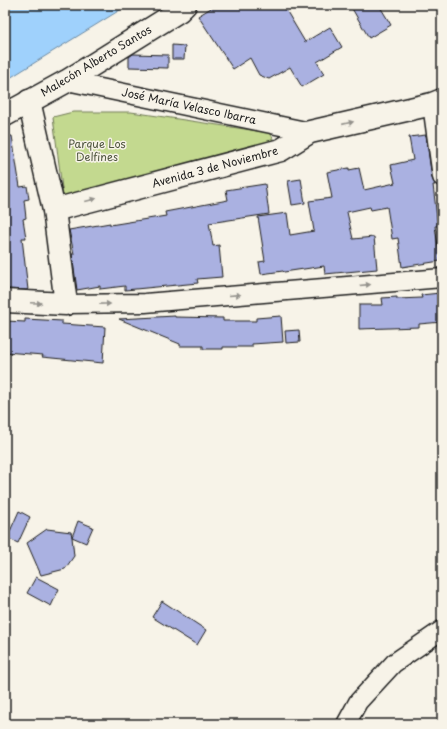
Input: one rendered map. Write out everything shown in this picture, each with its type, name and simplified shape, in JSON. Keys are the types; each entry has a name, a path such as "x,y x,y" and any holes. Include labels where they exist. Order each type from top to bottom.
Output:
{"main road":[{"name":"Malecón Alberto Santos","path":"5,115 68,81 179,11 185,5"},
{"path":"5,301 66,304 54,210 29,101"},
{"name":"Avenida 3 de Noviembre","path":"54,210 281,150 310,132 437,102"}],"street":[{"name":"José María Velasco Ibarra","path":"68,81 310,132"},
{"path":"437,102 442,177"},
{"path":"66,304 145,303 442,278"},
{"path":"346,724 358,702 394,663 442,630"}],"green space":[{"name":"Parque Los Delfines","path":"73,112 131,112 271,133 273,139 270,144 118,185 63,196 53,117"}],"water":[{"path":"5,5 128,5 5,81"}],"building":[{"path":"216,5 283,5 305,42 330,27 342,47 317,62 324,74 302,87 290,67 269,79 259,75 250,58 233,69 198,16"},
{"path":"350,5 379,5 391,25 369,38"},
{"path":"172,45 185,46 184,59 172,59"},
{"path":"133,54 168,55 168,68 129,67 129,57"},
{"path":"426,135 432,178 435,185 433,185 438,226 435,226 440,261 402,267 398,238 392,239 387,207 371,210 370,207 347,212 353,239 374,237 377,269 325,274 324,266 261,274 259,262 265,261 258,217 287,213 290,235 314,231 309,201 332,198 327,172 349,168 349,170 359,168 364,190 395,183 391,165 413,160 409,137"},
{"path":"5,136 12,136 20,187 27,186 29,199 24,200 26,218 23,219 26,238 22,238 28,290 5,289"},
{"path":"301,179 305,203 292,205 288,181"},
{"path":"265,184 269,214 209,223 213,246 219,245 222,277 197,279 198,283 125,290 125,286 100,289 100,286 77,290 72,254 74,254 69,230 166,216 165,212 228,200 226,190"},
{"path":"440,293 442,322 419,324 419,327 359,329 359,305 383,305 382,298 422,298 421,295"},
{"path":"175,316 223,318 223,321 256,321 256,318 281,316 283,342 252,344 252,347 223,347 223,349 203,349 203,346 180,346 180,344 119,319"},
{"path":"25,319 62,321 62,324 105,327 103,363 42,357 43,355 5,352 5,321 25,322"},
{"path":"299,330 300,342 286,343 285,331"},
{"path":"19,511 30,517 18,543 7,538"},
{"path":"78,521 93,527 86,543 72,537"},
{"path":"47,529 71,532 74,556 65,569 41,575 27,543"},
{"path":"36,577 59,589 51,606 27,593"},
{"path":"162,601 206,630 197,645 152,617"}]}
